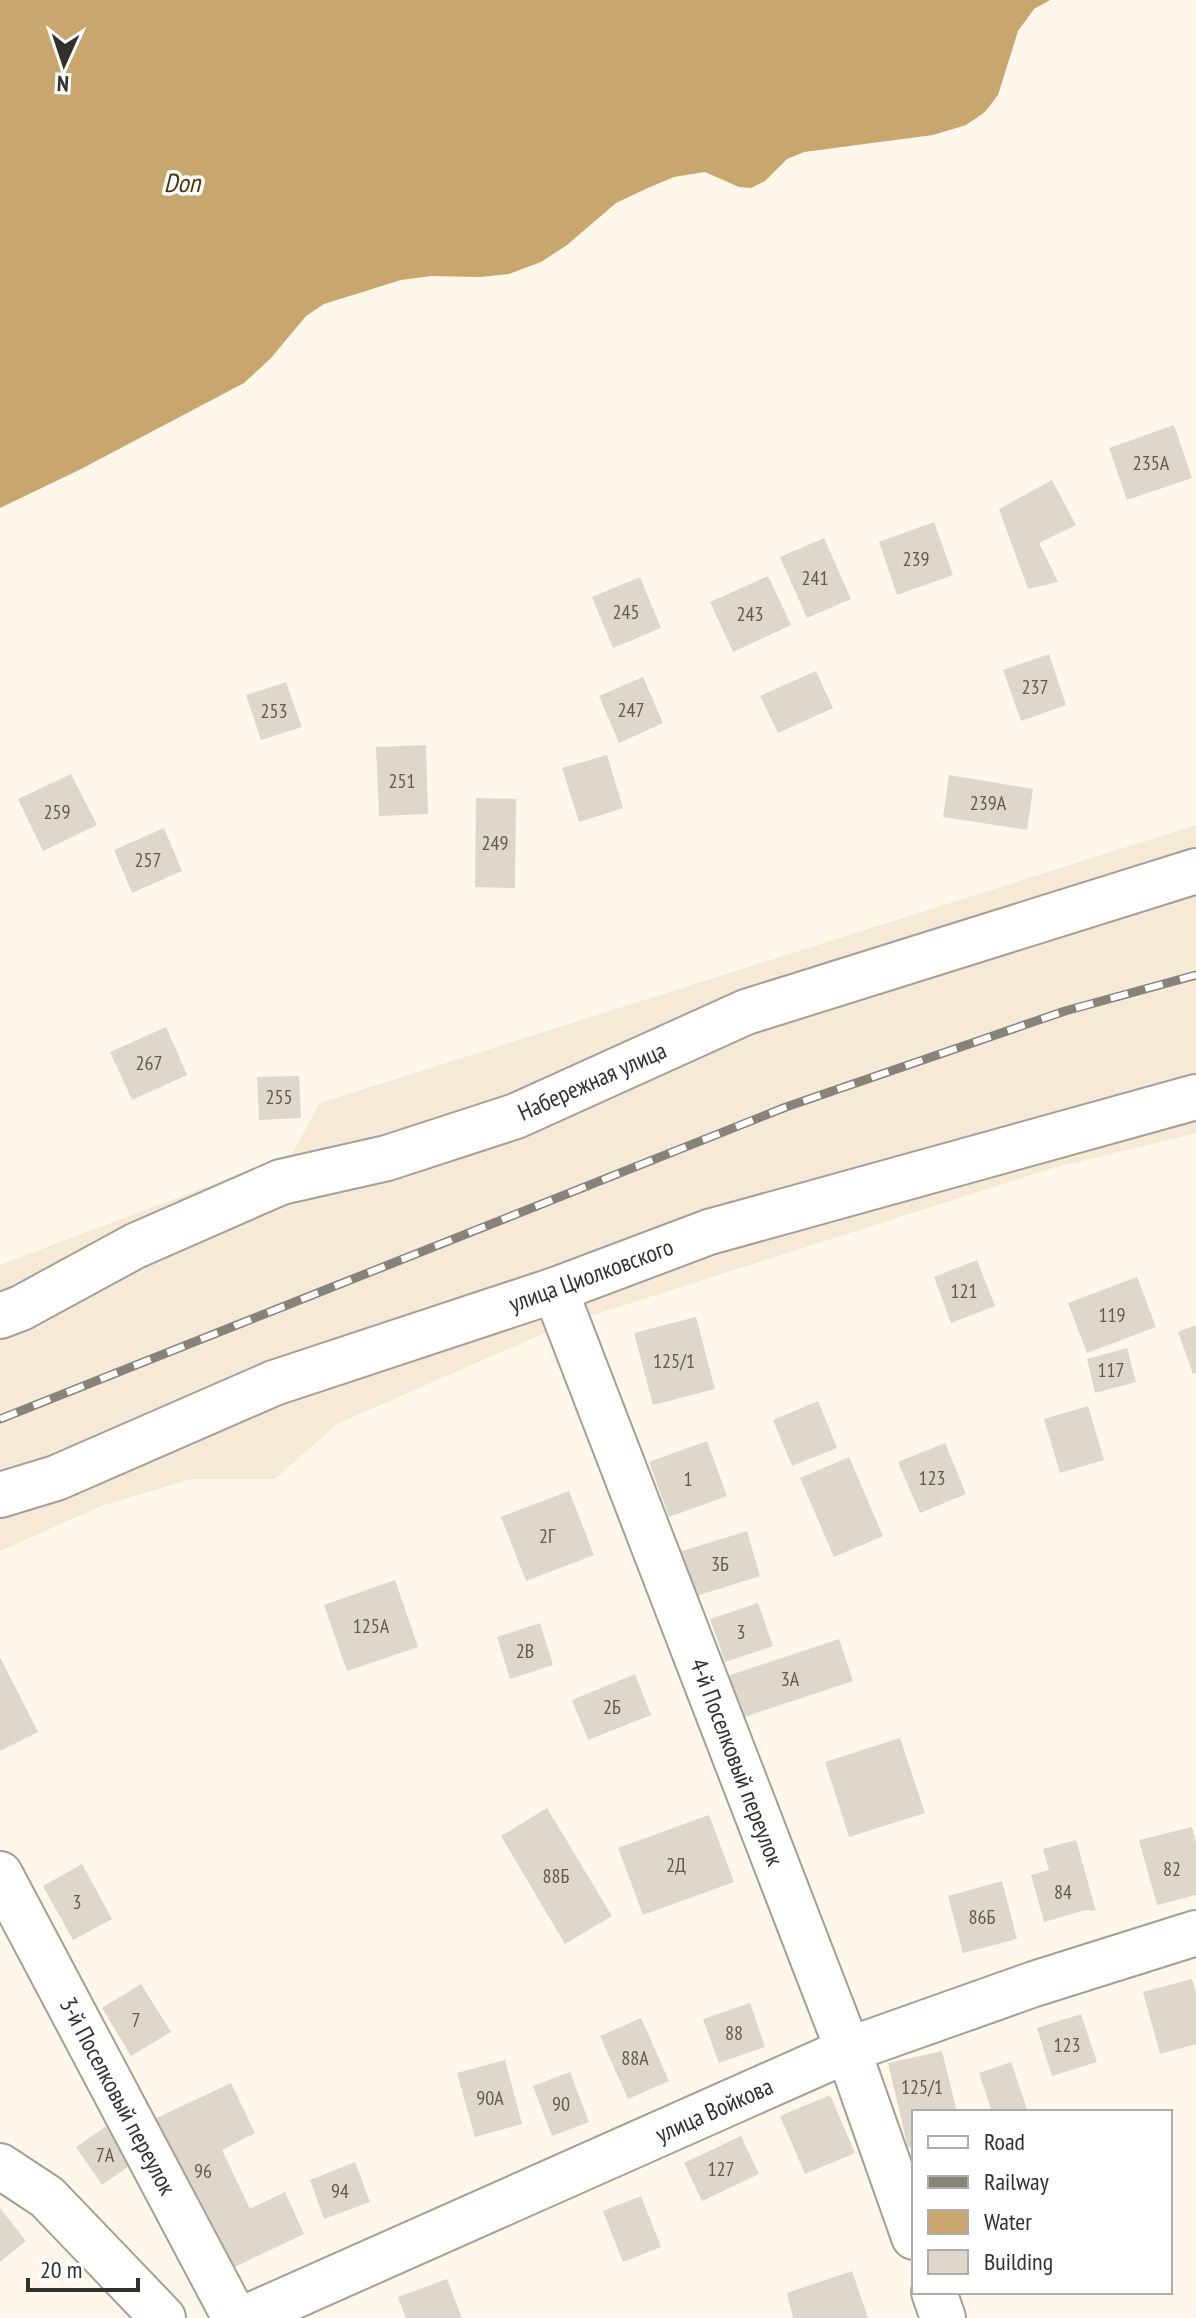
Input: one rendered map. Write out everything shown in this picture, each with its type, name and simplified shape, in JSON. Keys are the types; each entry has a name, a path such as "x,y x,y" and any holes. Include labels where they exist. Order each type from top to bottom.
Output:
{"street":[{"name":"Набережная улица","path":"0,1316 21,1308 135,1246 281,1182 387,1158 516,1116 746,1012 1196,871"},
{"name":"улица Циолковского","path":"0,1495 56,1478 274,1383 555,1290 709,1232 1196,1097"},
{"name":"4-й Поселковый переулок","path":"555,1290 848,2050 912,2231"},
{"name":"3-й Поселковый переулок","path":"0,1874 235,2318"},
{"name":"улица Войкова","path":"245,2318 848,2050 1034,1984 1196,1933"},
{"path":"0,2166 47,2197 163,2318"},
{"path":"935,2294 943,2318"}],"shaded area":[{"path":"1196,825 1196,1133 1050,1169 565,1324 337,1424 275,1479 191,1479 101,1506 0,1551 0,1265 292,1154 320,1103"}],"water":[{"name":"Don","path":"0,0 1050,0 1034,9 1018,31 998,95 985,112 966,125 933,135 804,152 787,159 765,181 751,188 739,187 705,172 674,177 616,203 567,245 541,262 509,274 401,280 324,304 306,316 271,358 244,383 0,508"}],"building":[{"path":"1174,425 1192,478 1127,500 1109,448"},
{"path":"1052,480 1076,525 1039,543 1058,582 1028,589 999,509"},
{"path":"934,522 953,575 897,595 879,542"},
{"path":"824,538 851,599 807,618 780,557"},
{"path":"768,576 791,625 733,652 710,602"},
{"path":"640,577 661,628 613,648 592,597"},
{"path":"1049,654 1066,705 1021,721 1003,670"},
{"path":"816,671 833,708 778,733 760,696"},
{"path":"643,677 663,723 619,743 599,696"},
{"path":"286,682 302,727 261,740 246,695"},
{"path":"426,745 428,814 379,816 376,747"},
{"path":"607,755 623,808 579,822 562,768"},
{"path":"71,774 97,825 43,851 18,799"},
{"path":"949,775 1033,789 1027,830 943,817"},
{"path":"476,798 516,799 515,888 475,887"},
{"path":"164,828 182,871 132,893 114,850"},
{"path":"166,1027 187,1075 132,1100 110,1052"},
{"path":"299,1076 301,1118 259,1120 257,1077"},
{"path":"977,1260 995,1306 951,1323 934,1277"},
{"path":"1137,1277 1156,1327 1087,1353 1068,1303"},
{"path":"696,1317 715,1389 653,1405 634,1333"},
{"path":"1196,1325 1196,1373 1193,1374 1178,1332"},
{"path":"1127,1348 1136,1382 1095,1393 1087,1359"},
{"path":"818,1401 837,1448 792,1466 773,1420"},
{"path":"1088,1406 1104,1460 1060,1473 1044,1419"},
{"path":"707,1441 727,1496 669,1517 649,1462"},
{"path":"945,1443 966,1494 920,1513 898,1462"},
{"path":"849,1457 883,1536 834,1557 800,1478"},
{"path":"569,1491 594,1555 526,1581 501,1517"},
{"path":"747,1531 760,1576 693,1597 679,1552"},
{"path":"395,1580 418,1647 347,1671 324,1605"},
{"path":"758,1603 773,1646 725,1662 710,1619"},
{"path":"540,1623 553,1665 510,1679 497,1637"},
{"path":"839,1639 853,1681 741,1718 727,1676"},
{"path":"0,1657 38,1732 0,1751"},
{"path":"635,1674 651,1715 588,1740 572,1700"},
{"path":"900,1738 925,1813 849,1837 825,1762"},
{"path":"547,1808 612,1916 565,1944 501,1836"},
{"path":"709,1815 734,1882 643,1915 618,1848"},
{"path":"1192,1827 1196,1843 1196,1895 1157,1905 1139,1840"},
{"path":"1076,1840 1096,1911 1086,1910 1044,1922 1031,1875 1049,1870 1043,1849"},
{"path":"82,1864 112,1919 73,1940 43,1886"},
{"path":"1002,1881 1017,1939 963,1953 948,1896"},
{"path":"1192,1979 1196,1993 1196,2044 1160,2054 1143,1992"},
{"path":"141,1984 171,2032 131,2056 102,2008"},
{"path":"750,2003 765,2047 719,2063 703,2019"},
{"path":"1081,2014 1097,2062 1052,2076 1037,2028"},
{"path":"641,2018 669,2081 628,2099 600,2036"},
{"path":"942,2051 957,2110 912,2110 912,2147 908,2148 888,2063"},
{"path":"505,2060 522,2124 475,2137 457,2073"},
{"path":"1011,2062 1027,2110 991,2110 979,2073"},
{"path":"570,2072 589,2122 552,2136 533,2086"},
{"path":"231,2083 255,2133 222,2150 250,2209 285,2192 304,2234 222,2273 150,2121"},
{"path":"830,2095 855,2153 805,2174 780,2116"},
{"path":"108,2125 135,2162 102,2185 76,2147"},
{"path":"741,2136 759,2174 702,2201 684,2163"},
{"path":"355,2162 370,2202 324,2219 310,2180"},
{"path":"641,2196 661,2247 623,2262 603,2211"},
{"path":"0,2208 26,2241 0,2262"},
{"path":"852,2271 868,2318 793,2318 787,2293"},
{"path":"447,2279 462,2318 406,2318 398,2297"}],"railway":[{"path":"0,1419 786,1107 1065,1011 1196,975"}]}
